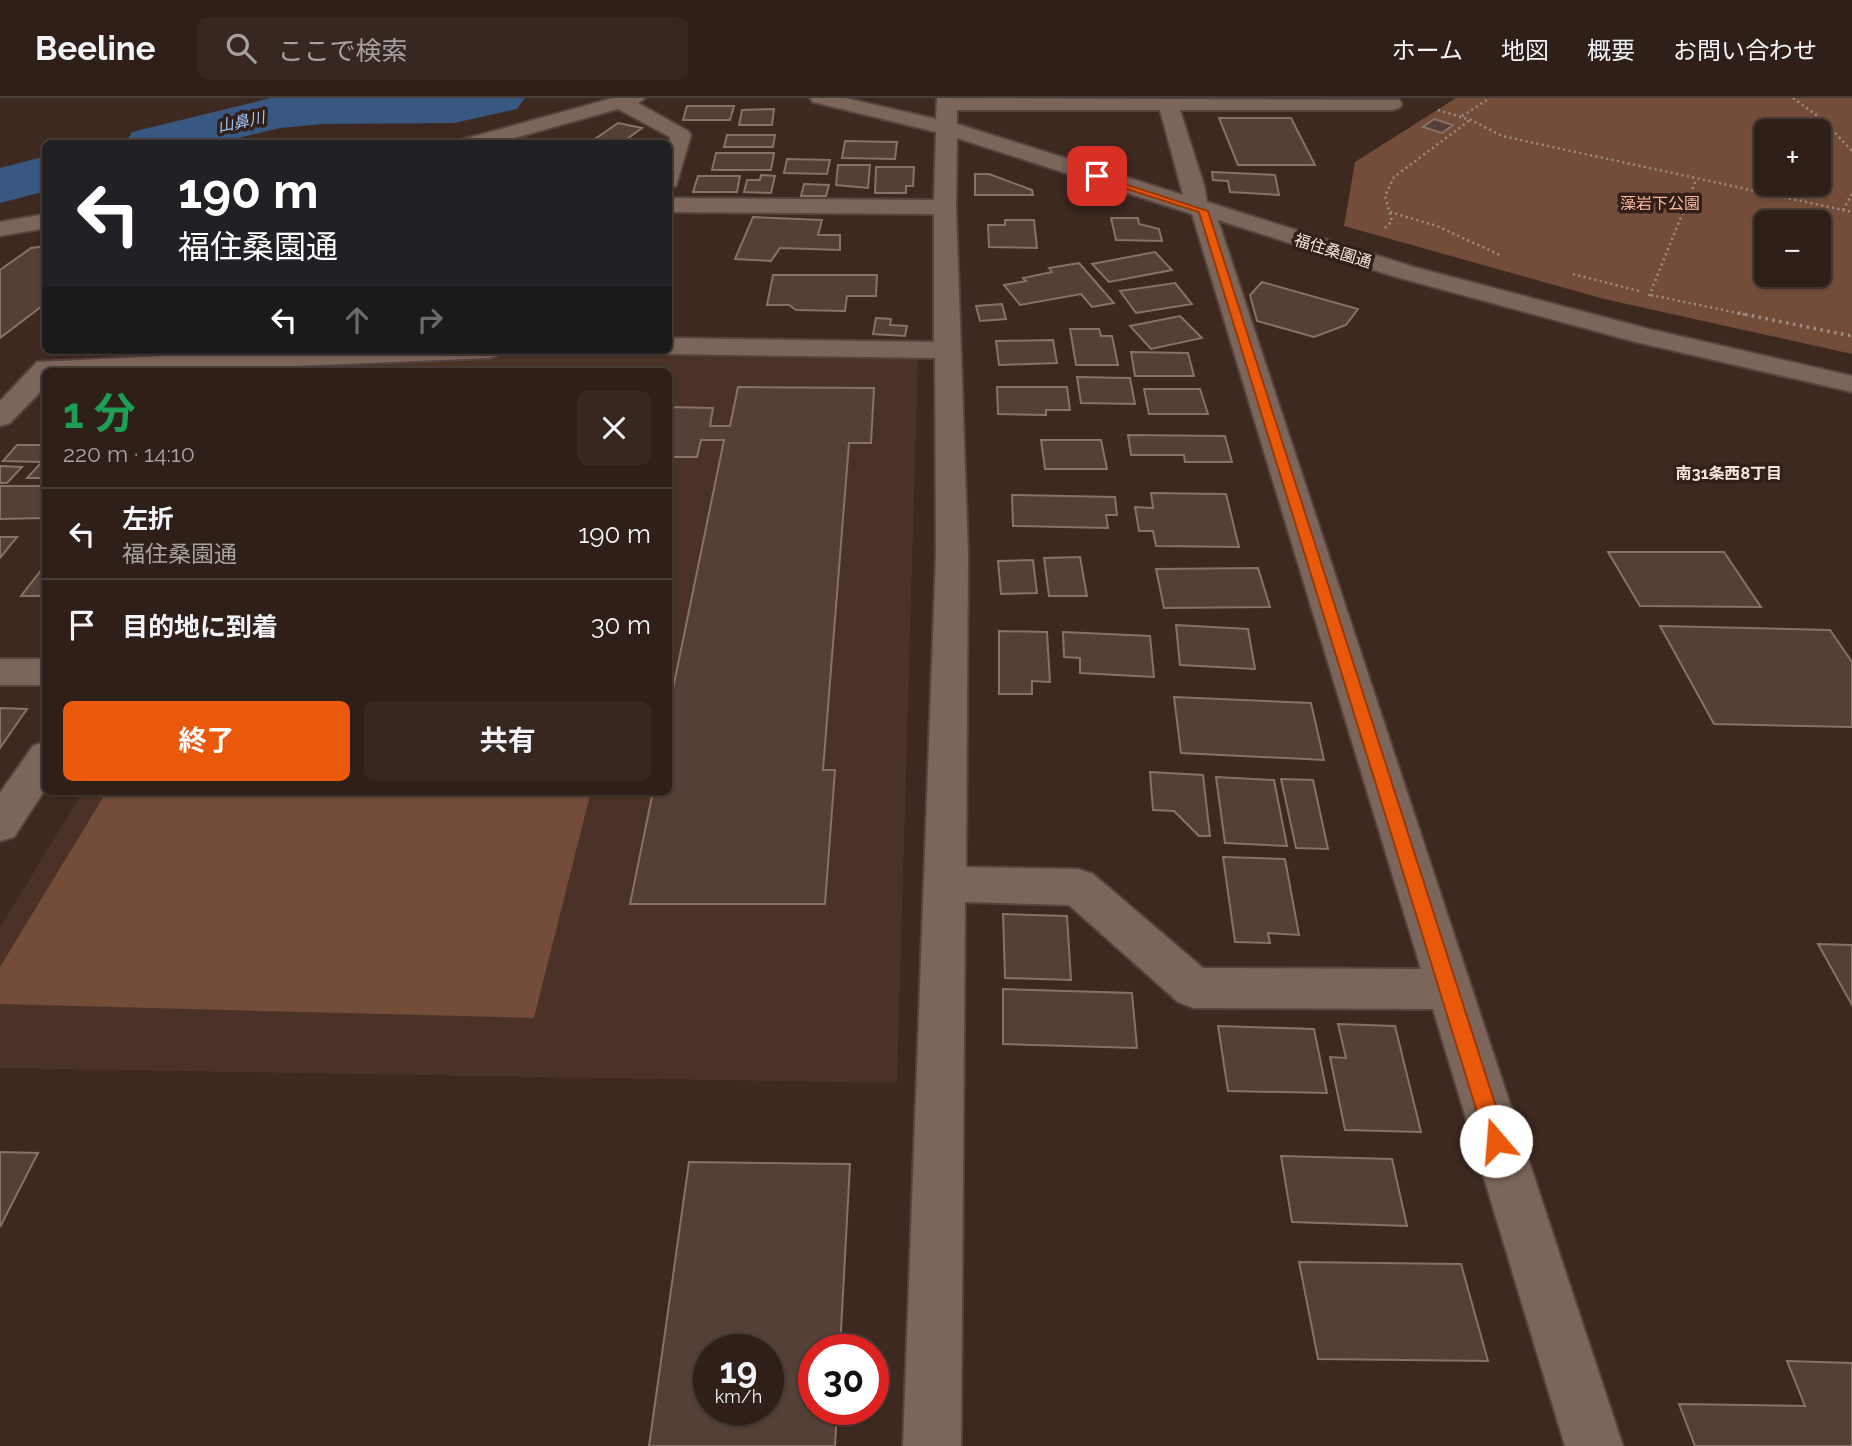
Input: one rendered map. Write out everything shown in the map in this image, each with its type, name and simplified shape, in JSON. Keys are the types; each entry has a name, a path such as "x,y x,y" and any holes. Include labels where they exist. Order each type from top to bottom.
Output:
{"street":[{"name":"福住桑園通","path":"820,98 947,110 1200,209 1505,300 1852,384"},
{"path":"932,1446 952,554 945,207 947,110 1168,104 1392,104 1389,98"},
{"path":"483,140 628,100 681,135 672,167"},
{"path":"1168,104 1594,1446"},
{"path":"672,205 945,207"},
{"path":"0,229 42,222"},
{"path":"672,346 948,350"},
{"path":"47,368 409,354"},
{"path":"0,417 42,373"},
{"path":"0,672 42,672"},
{"path":"0,825 42,762"},
{"path":"943,884 1078,887 1194,988 1448,989"}],"path":[{"path":"1462,116 1490,98"},
{"path":"1793,98 1823,120 1852,151"},
{"path":"1438,110 1462,116 1502,136 1852,212"},
{"path":"1384,229 1392,221 1385,196 1394,177 1471,120"},
{"path":"1646,305 1696,180"},
{"path":"1843,210 1852,194"},
{"path":"1390,212 1437,226 1504,257"},
{"path":"1568,273 1650,295 1852,336"}],"shaded area":[{"path":"672,352 918,356 897,1083 0,1068 0,928 81,795 672,795 672,368 338,368 341,363 560,354 672,354"}],"green space":[{"name":"藻岩下公園","path":"1456,98 1852,98 1852,354 1604,299 1344,226 1355,162"},
{"path":"105,795 590,795 534,1018 0,1004 0,967"}],"building":[{"path":"687,106 734,106 730,120 683,120"},
{"path":"774,109 772,125 739,125 742,110"},
{"path":"1219,118 1291,118 1315,165 1238,165"},
{"path":"1434,119 1453,125 1442,133 1423,127"},
{"path":"618,123 642,128 626,140 593,140"},
{"path":"727,135 775,135 773,147 724,147"},
{"path":"845,141 897,142 895,159 842,158"},
{"path":"716,153 774,153 771,170 712,170"},
{"path":"787,159 830,160 827,174 784,173"},
{"path":"838,165 870,165 868,188 836,185"},
{"path":"876,167 914,167 913,186 906,186 906,193 875,193"},
{"path":"1212,172 1275,175 1279,195 1230,192 1228,181 1213,180"},
{"path":"975,174 989,174 1032,190 1033,195 975,195"},
{"path":"761,175 775,176 771,193 744,192 747,180 760,180"},
{"path":"698,176 740,176 737,192 693,192"},
{"path":"804,184 829,185 826,196 801,196"},
{"path":"753,217 822,220 818,235 840,235 840,250 780,248 771,261 735,259"},
{"path":"1111,218 1138,218 1139,224 1159,229 1162,241 1116,240"},
{"path":"1005,220 1034,220 1037,248 989,247 988,225 1005,225"},
{"path":"42,247 42,306 0,338 0,270 31,248"},
{"path":"1155,252 1172,270 1109,282 1092,264"},
{"path":"1079,263 1114,303 1092,307 1081,294 1020,305 1004,285 1052,272 1049,268"},
{"path":"773,275 877,275 876,296 847,296 845,311 796,310 789,305 767,305"},
{"path":"1262,282 1358,309 1346,325 1314,337 1257,321 1250,295"},
{"path":"1175,283 1192,304 1136,313 1120,291"},
{"path":"1002,304 1006,319 980,321 976,306"},
{"path":"1180,316 1202,338 1151,349 1130,326"},
{"path":"876,318 891,319 890,325 907,326 905,336 873,334"},
{"path":"1070,329 1099,329 1101,336 1112,336 1118,365 1076,365"},
{"path":"1053,340 1057,363 999,365 996,341"},
{"path":"1131,352 1188,353 1194,376 1135,376"},
{"path":"1077,377 1130,378 1135,404 1081,403"},
{"path":"738,387 874,388 871,443 849,443 823,770 835,770 825,904 630,904 652,795 672,795 672,694 724,440 701,440 697,457 672,457 672,407 713,408 710,426 730,426"},
{"path":"997,387 1067,387 1070,410 1046,410 1046,415 998,414"},
{"path":"1144,389 1200,389 1208,414 1149,414"},
{"path":"1128,435 1225,436 1232,462 1185,462 1184,455 1131,455"},
{"path":"1041,440 1101,440 1107,469 1045,469"},
{"path":"17,445 42,445 42,462 3,461"},
{"path":"42,462 42,478 27,478"},
{"path":"0,466 22,467 7,483 0,483"},
{"path":"0,486 42,486 42,518 0,519"},
{"path":"1151,493 1226,494 1239,547 1156,546 1153,531 1139,531 1135,507 1153,508"},
{"path":"1012,495 1115,497 1117,515 1106,515 1108,528 1013,526"},
{"path":"0,537 17,537 0,558"},
{"path":"1608,552 1724,552 1761,607 1640,606"},
{"path":"1080,557 1087,596 1049,596 1044,558"},
{"path":"1033,560 1037,593 1001,594 998,561"},
{"path":"1258,568 1270,607 1164,608 1156,569"},
{"path":"42,569 42,596 21,596"},
{"path":"1176,625 1248,629 1255,669 1180,665"},
{"path":"1660,626 1830,630 1852,662 1852,727 1714,724"},
{"path":"999,631 1047,632 1050,682 1032,681 1032,694 999,694"},
{"path":"1063,632 1150,636 1154,677 1080,673 1080,658 1064,657"},
{"path":"1174,697 1311,703 1324,760 1181,753"},
{"path":"0,708 27,709 0,748"},
{"path":"1150,772 1203,775 1210,836 1199,836 1174,811 1153,810"},
{"path":"1216,777 1274,780 1287,846 1225,843"},
{"path":"1281,779 1313,780 1328,849 1296,848"},
{"path":"1223,857 1285,859 1299,935 1268,933 1270,943 1235,942"},
{"path":"1003,914 1067,916 1071,980 1005,978"},
{"path":"1818,944 1852,945 1852,1005"},
{"path":"1003,989 1132,993 1137,1048 1003,1044"},
{"path":"1338,1024 1395,1026 1421,1132 1345,1130 1330,1057 1346,1058"},
{"path":"1218,1026 1314,1029 1327,1093 1228,1091"},
{"path":"0,1152 38,1153 0,1227"},
{"path":"1281,1156 1392,1159 1407,1226 1292,1222"},
{"path":"689,1162 850,1164 841,1334 798,1334 798,1425 836,1425 835,1446 649,1446"},
{"path":"1299,1262 1461,1264 1488,1361 1318,1359"},
{"path":"1787,1361 1852,1363 1852,1446 1695,1446 1679,1404 1805,1406"}],"waterway":[{"name":"山鼻川","path":"166,140 237,121 302,109 454,108 499,98"},
{"name":"山鼻川","path":"0,186 42,174"}],"district":[{"name":"南31条西8丁目","path":"1729,473"}],"route":[{"path":"1097,176 1203,211 1496,1141"}]}
